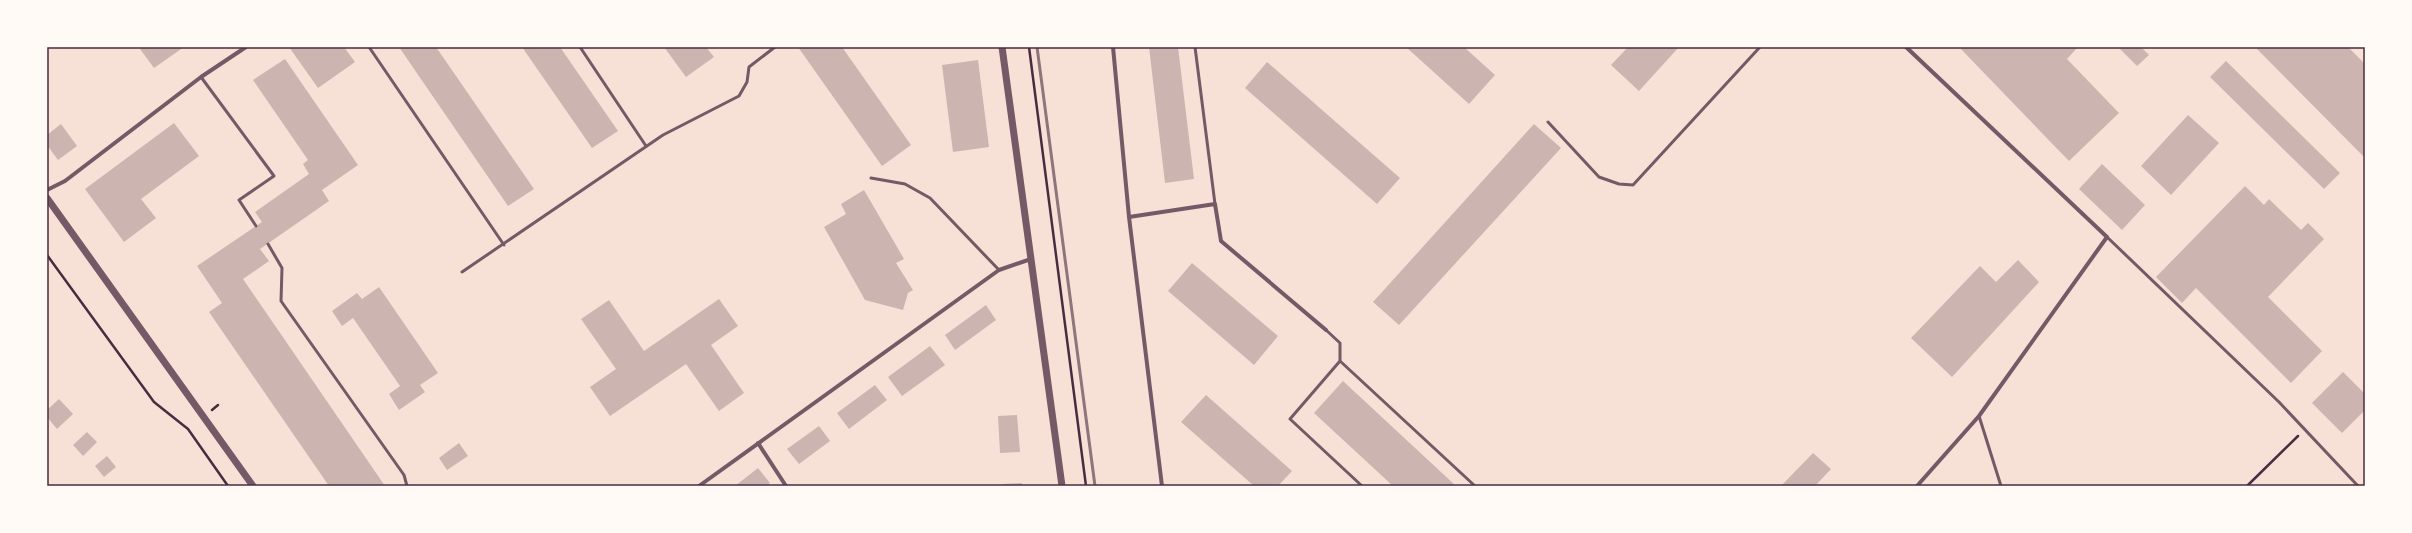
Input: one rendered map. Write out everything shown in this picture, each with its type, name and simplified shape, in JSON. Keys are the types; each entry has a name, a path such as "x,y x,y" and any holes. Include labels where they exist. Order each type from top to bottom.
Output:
{"street":[{"path":"47,190 65,181 201,77 246,47"},
{"path":"1002,47 1062,486"},
{"path":"1113,47 1129,218 1162,486"},
{"path":"1906,47 2107,237 1979,416 1917,486"},
{"path":"47,198 253,486"},
{"path":"1129,218 1215,204 1221,241 1326,330"},
{"path":"699,486 999,270 1031,259"},
{"path":"758,443 786,486"}],"lane":[{"path":"369,47 504,245"},
{"path":"580,47 646,146"},
{"path":"462,272 504,245 663,135 739,96 747,82 749,67 775,47"},
{"path":"1195,47 1215,204"},
{"path":"1548,122 1599,177 1619,184 1633,185 1760,47"},
{"path":"201,77 274,176 240,200 256,226"},
{"path":"871,178 906,184 930,198 999,270"},
{"path":"2107,237 2305,429 2358,486"},
{"path":"268,244 282,268 281,301 404,475 407,486"},
{"path":"1326,330 1340,343 1340,361 1290,419 1362,486"},
{"path":"1340,361 1475,486"},
{"path":"1979,416 2001,486"}],"path":[{"path":"1029,47 1086,486"},
{"path":"47,255 154,402 188,429 228,486"},
{"path":"2247,486 2305,429"}],"building":[{"path":"143,47 184,47 154,68 140,49"},
{"path":"289,47 344,47 355,62 318,88"},
{"path":"399,47 436,47 534,189 508,206"},
{"path":"522,47 560,47 618,131 592,148"},
{"path":"664,47 706,47 714,57 686,77"},
{"path":"798,47 842,47 911,145 882,166"},
{"path":"1149,47 1178,47 1194,179 1165,183"},
{"path":"1406,47 1464,47 1495,75 1469,104"},
{"path":"1628,47 1679,47 1639,91 1611,65"},
{"path":"1959,47 2076,47 2077,48 2067,59 2119,113 2069,161"},
{"path":"2118,47 2141,47 2149,55 2137,66"},
{"path":"2255,47 2348,47 2365,64 2365,158"},
{"path":"285,59 358,165 322,190 329,201 260,249 269,261 243,279 385,486 329,486 209,312 222,303 197,266 262,222 255,212 309,174 303,164 308,160 253,80"},
{"path":"978,60 989,147 953,152 942,65"},
{"path":"2226,61 2340,173 2324,189 2210,77"},
{"path":"1267,62 1400,178 1377,204 1245,88"},
{"path":"2188,115 2219,143 2171,195 2141,166"},
{"path":"174,123 199,156 141,199 156,218 124,242 85,189"},
{"path":"61,124 77,146 58,160 47,145 47,135"},
{"path":"1534,124 1561,148 1399,325 1373,302"},
{"path":"2102,164 2145,205 2122,230 2079,189"},
{"path":"2245,186 2264,205 2269,199 2301,230 2308,223 2324,239 2268,297 2322,351 2291,383 2196,288 2182,303 2156,277"},
{"path":"864,190 904,259 896,263 913,290 908,293 903,310 865,300 824,227 846,214 841,204"},
{"path":"2018,260 2039,282 1952,377 1911,338 1980,266 1996,282"},
{"path":"1192,263 1278,336 1254,365 1168,291"},
{"path":"379,287 438,373 420,385 425,392 399,410 389,394 400,386 353,318 342,326 332,311 357,293 362,299"},
{"path":"719,299 738,326 711,345 744,393 719,411 686,364 610,416 590,387 616,369 581,319 609,300 644,351"},
{"path":"986,305 996,320 955,350 945,335"},
{"path":"930,346 945,365 902,396 888,377"},
{"path":"2343,372 2365,394 2365,410 2342,433 2312,403"},
{"path":"1343,381 1456,486 1393,486 1314,413"},
{"path":"875,385 887,400 849,429 837,413"},
{"path":"1206,395 1292,471 1278,486 1254,486 1181,422"},
{"path":"59,399 73,414 57,429 47,417 47,410"},
{"path":"1017,415 1020,452 1000,453 998,416"},
{"path":"819,426 830,441 799,464 787,449"},
{"path":"87,432 97,442 83,456 73,445"},
{"path":"459,443 468,456 447,470 439,458"},
{"path":"1813,453 1831,469 1815,486 1781,486"},
{"path":"107,456 116,467 104,477 95,466"},
{"path":"758,468 770,483 766,486 735,486"},
{"path":"1022,483 1022,486 1002,486 1002,484"}],"railway":[{"path":"1037,47 1095,486"}]}
